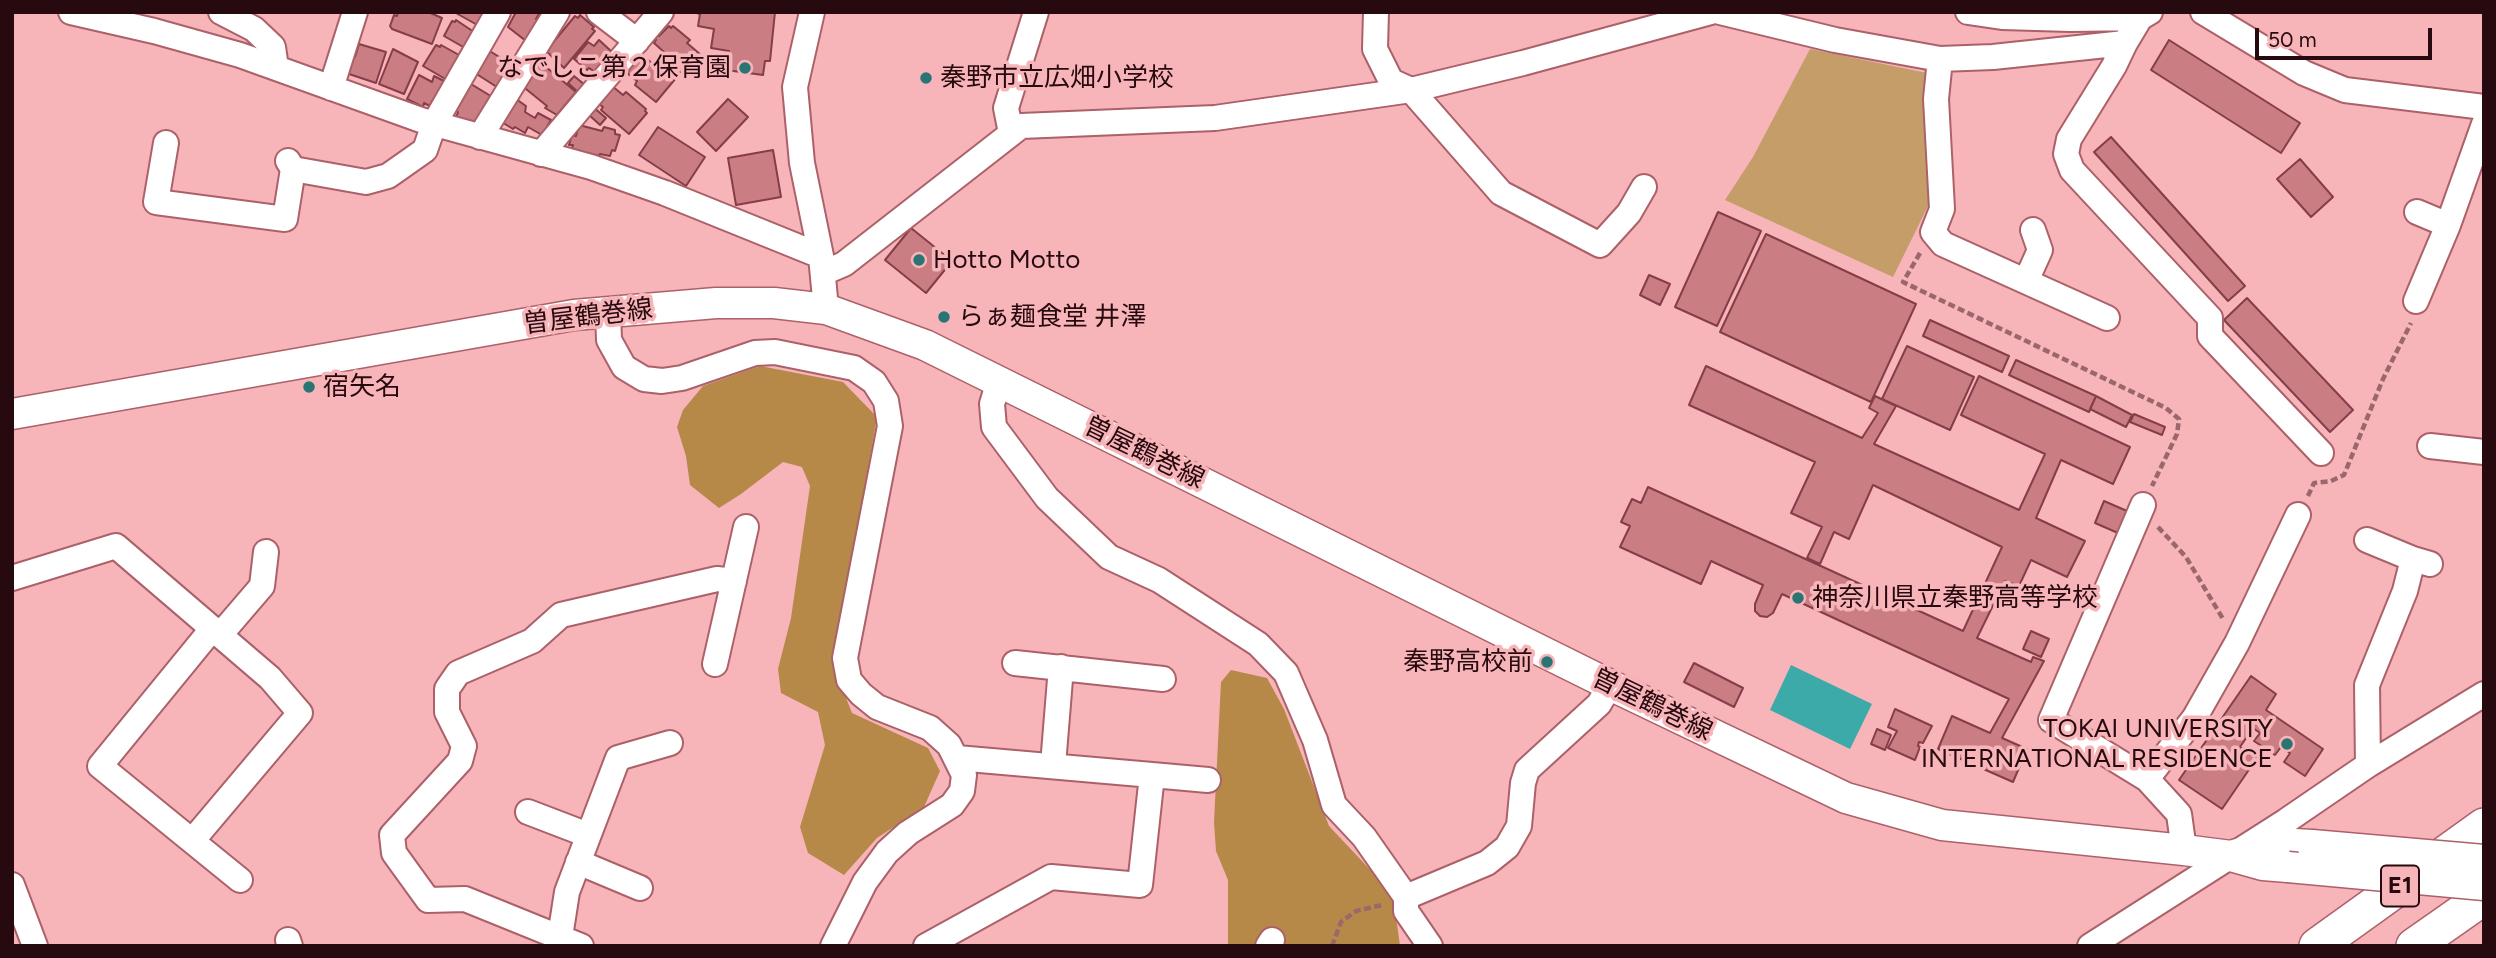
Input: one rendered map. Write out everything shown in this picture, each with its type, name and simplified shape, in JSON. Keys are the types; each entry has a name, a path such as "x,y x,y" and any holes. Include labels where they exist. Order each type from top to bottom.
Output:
{"highway":[{"name":"E1","path":"2317,946 2484,826"},
{"name":"E1","path":"2414,946 2484,897"}],"main road":[{"name":"曽屋鶴巻線","path":"12,414 574,315 716,303 774,303 826,309 925,345 1610,685 1846,798 1942,825 2184,850 2231,856 2263,865 2484,885"},
{"name":"曽屋鶴巻線","path":"2231,856 2278,843 2484,860"}],"street":[{"path":"71,12 154,31 276,68 434,124 591,167 665,193 822,264 844,264 1021,126 1215,118 1411,90 1524,63 1711,12"},
{"path":"221,12 254,29 273,47 276,68"},
{"path":"331,88 355,12"},
{"path":"166,143 156,202 285,219 290,165 366,182 388,176 425,150 434,124 498,12"},
{"path":"480,137 557,12"},
{"path":"599,12 637,41"},
{"path":"541,154 661,12"},
{"path":"811,12 795,88 802,163 822,264 826,309"},
{"path":"1011,133 1006,108 1037,12"},
{"path":"1376,12 1375,49 1391,81 1411,90 1501,193 1600,245 1629,213 1644,187"},
{"path":"1720,12 1835,40 1940,59 1993,57 2125,43"},
{"path":"1968,12 2029,18 2145,15"},
{"path":"2203,12 2304,72 2345,90 2484,107"},
{"path":"2145,15 2125,43 2115,66 2068,139 2066,154 2072,170 2210,318 2210,335 2321,453"},
{"path":"1940,59 1936,99 1941,209 1933,232 1943,244 2107,318"},
{"path":"2416,301 2448,225 2484,124"},
{"path":"2417,212 2448,225"},
{"path":"2026,282 2040,250 2033,230"},
{"path":"608,313 609,340 624,367 644,379 662,382 682,378 755,353 775,352 854,368 874,382 886,401 890,426 845,658 849,680 860,694 877,707 930,728 949,745 964,775 962,791 952,806 908,833 887,852 865,882 833,946"},
{"path":"999,381 992,404 994,427 1047,498 1109,557 1159,580 1258,644 1286,673 1315,740 1334,805 1364,837 1430,946"},
{"path":"2430,446 2484,452"},
{"path":"2143,505 2051,720 2147,779 2179,814 2184,850"},
{"path":"2147,779 2195,718 2237,643 2298,515"},
{"path":"715,664 746,527"},
{"path":"2367,540 2421,562 2405,591 2367,685 2368,765"},
{"path":"12,578 116,546 270,678 300,713 192,841"},
{"path":"240,880 100,766 216,632 262,586 266,552"},
{"path":"670,743 618,758 567,892 570,941 465,899 428,900 394,853 392,835 460,761 464,746 447,712 447,689 458,673 532,641 561,615 717,579 734,581"},
{"path":"1016,663 1163,679"},
{"path":"1053,765 1061,667"},
{"path":"1406,904 1487,863 1507,847 1519,826 1523,783 1527,770 1599,704 1610,685"},
{"path":"2090,946 2368,765 2484,694"},
{"path":"957,758 1208,780"},
{"path":"926,946 1051,877 1140,886 1152,775"},
{"path":"528,812 588,835"},
{"path":"578,862 640,888"},
{"path":"12,885 34,946"}],"path":[{"path":"1933,232 1903,282 2166,408 2179,419 2177,434 2143,505 2155,523 2186,557 2237,643"},
{"path":"2298,515 2314,483 2331,481 2344,475 2383,379 2411,325 2416,301"},
{"path":"1332,946 1341,922 1356,911 1378,904 1399,907 1406,904"}],"shaded area":[{"path":"1810,49 1927,73 1929,204 1893,277 1725,200 1753,157"},
{"path":"760,366 843,382 877,417 833,665 852,713 928,748 940,771 924,807 877,838 844,875 808,853 800,827 825,745 818,712 781,693 778,669 791,618 810,486 802,467 783,462 719,508 690,485 686,456 677,427 683,410 703,386"},
{"path":"1231,670 1267,678 1284,709 1329,826 1393,894 1400,946 1228,946 1228,880 1216,851 1214,822 1221,682"}],"water":[{"path":"1791,665 1872,704 1850,749 1770,710"}],"building":[{"path":"398,12 428,12 442,18 432,44 392,29 390,26"},
{"path":"454,12 489,12 481,27"},
{"path":"516,12 540,12 526,41 508,27"},
{"path":"693,12 775,12 770,61 765,61 763,75 726,70 729,51 711,48 714,29 698,26 700,14"},
{"path":"580,15 595,31 564,68 546,51 575,16 578,18"},
{"path":"456,20 474,32 465,48 444,36 452,21"},
{"path":"669,26 673,26 690,40 687,43 701,55 685,77 671,65 675,62 654,43 654,38"},
{"path":"599,40 611,54 595,72 589,68 587,70 574,59 588,42 594,46"},
{"path":"2169,40 2300,123 2281,153 2151,70"},
{"path":"359,44 386,52 376,83 346,73"},
{"path":"436,45 459,55 447,80 423,66"},
{"path":"393,49 418,62 404,94 379,84"},
{"path":"488,50 514,66 500,89 475,73"},
{"path":"641,54 676,78 656,102 635,85 637,81 627,73"},
{"path":"540,62 576,92 557,115 545,108 547,106 521,85"},
{"path":"419,75 432,82 434,76 446,82 436,103 432,101 430,106 424,103 423,107 407,99"},
{"path":"574,76 585,85 579,93 568,83"},
{"path":"471,84 494,98 471,124 456,118 458,112 455,110"},
{"path":"612,86 623,95 626,92 646,109 647,113 629,134 601,110 603,107 598,103"},
{"path":"516,99 526,106 525,112 535,118 538,113 551,120 542,135 528,127 525,133 515,127 513,129 500,121"},
{"path":"728,99 748,117 716,151 697,132"},
{"path":"593,107 606,118 600,125 588,114"},
{"path":"579,125 602,131 604,127 615,130 615,134 620,135 615,151 612,150 610,156 599,156 572,149 573,145 569,145 572,135 576,136"},
{"path":"658,127 705,157 686,186 639,155"},
{"path":"2111,137 2245,286 2228,301 2094,152"},
{"path":"773,150 781,197 736,205 728,158"},
{"path":"2300,159 2333,197 2311,217 2277,179"},
{"path":"1718,212 1761,231 1717,326 1675,307"},
{"name":"Hotto Motto","path":"911,228 952,261 926,293 885,260"},
{"path":"1766,234 1916,304 1871,402 1720,332"},
{"path":"1649,275 1670,284 1660,305 1640,295"},
{"path":"2247,298 2353,410 2330,432 2224,320"},
{"path":"1930,320 2009,356 2002,372 1923,336"},
{"path":"1907,346 1974,377 1950,430 1882,399"},
{"path":"2016,360 2096,396 2089,412 2009,375"},
{"path":"1706,366 1862,438 1878,413 1869,408 1875,396 1896,406 1874,444 2019,510 2045,454 1961,415 1979,376 2130,447 2113,484 2061,460 2036,518 2085,541 2067,577 2031,560 2019,586 2005,581 1977,638 2031,662 2033,657 2044,661 2002,738 2027,749 2013,782 1938,749 1952,716 1990,733 2009,699 1782,594 1773,613 1767,617 1760,616 1755,611 1755,604 1763,585 1711,561 1701,584 1620,547 1630,526 1621,522 1632,499 1641,503 1648,487 1963,631 2002,547 1873,485 1849,539 1834,532 1820,564 1807,558 1822,527 1791,513 1815,462 1689,405"},
{"path":"2096,396 2132,415 2126,427 2090,409"},
{"path":"2134,414 2165,427 2162,435 2130,422"},
{"path":"2104,501 2127,511 2118,533 2095,523"},
{"path":"2031,631 2049,639 2041,657 2023,649"},
{"path":"1694,663 1743,688 1734,707 1684,682"},
{"name":"TOKAI UNIVERSITY INTERNATIONAL RESIDENCE","path":"2251,676 2276,694 2266,710 2323,749 2305,776 2284,762 2290,753 2281,747 2275,755 2254,741 2260,733 2253,728 2240,747 2257,758 2222,809 2179,780"},
{"path":"1895,709 1932,726 1923,743 1919,742 1915,760 1888,748 1897,731 1888,727"},
{"path":"1877,729 1891,735 1885,750 1871,744"}],"place":[{"name":"なでしこ第２保育園","path":"745,68"},
{"name":"秦野市立広畑小学校","path":"926,78"},
{"name":"Hotto Motto","path":"919,260"},
{"name":"らぁ麺食堂 井澤","path":"944,317"},
{"name":"宿矢名","path":"309,387"},
{"name":"神奈川県立秦野高等学校","path":"1798,598"},
{"name":"秦野高校前","path":"1547,662"},
{"name":"TOKAI UNIVERSITY INTERNATIONAL RESIDENCE","path":"2287,744"}]}
